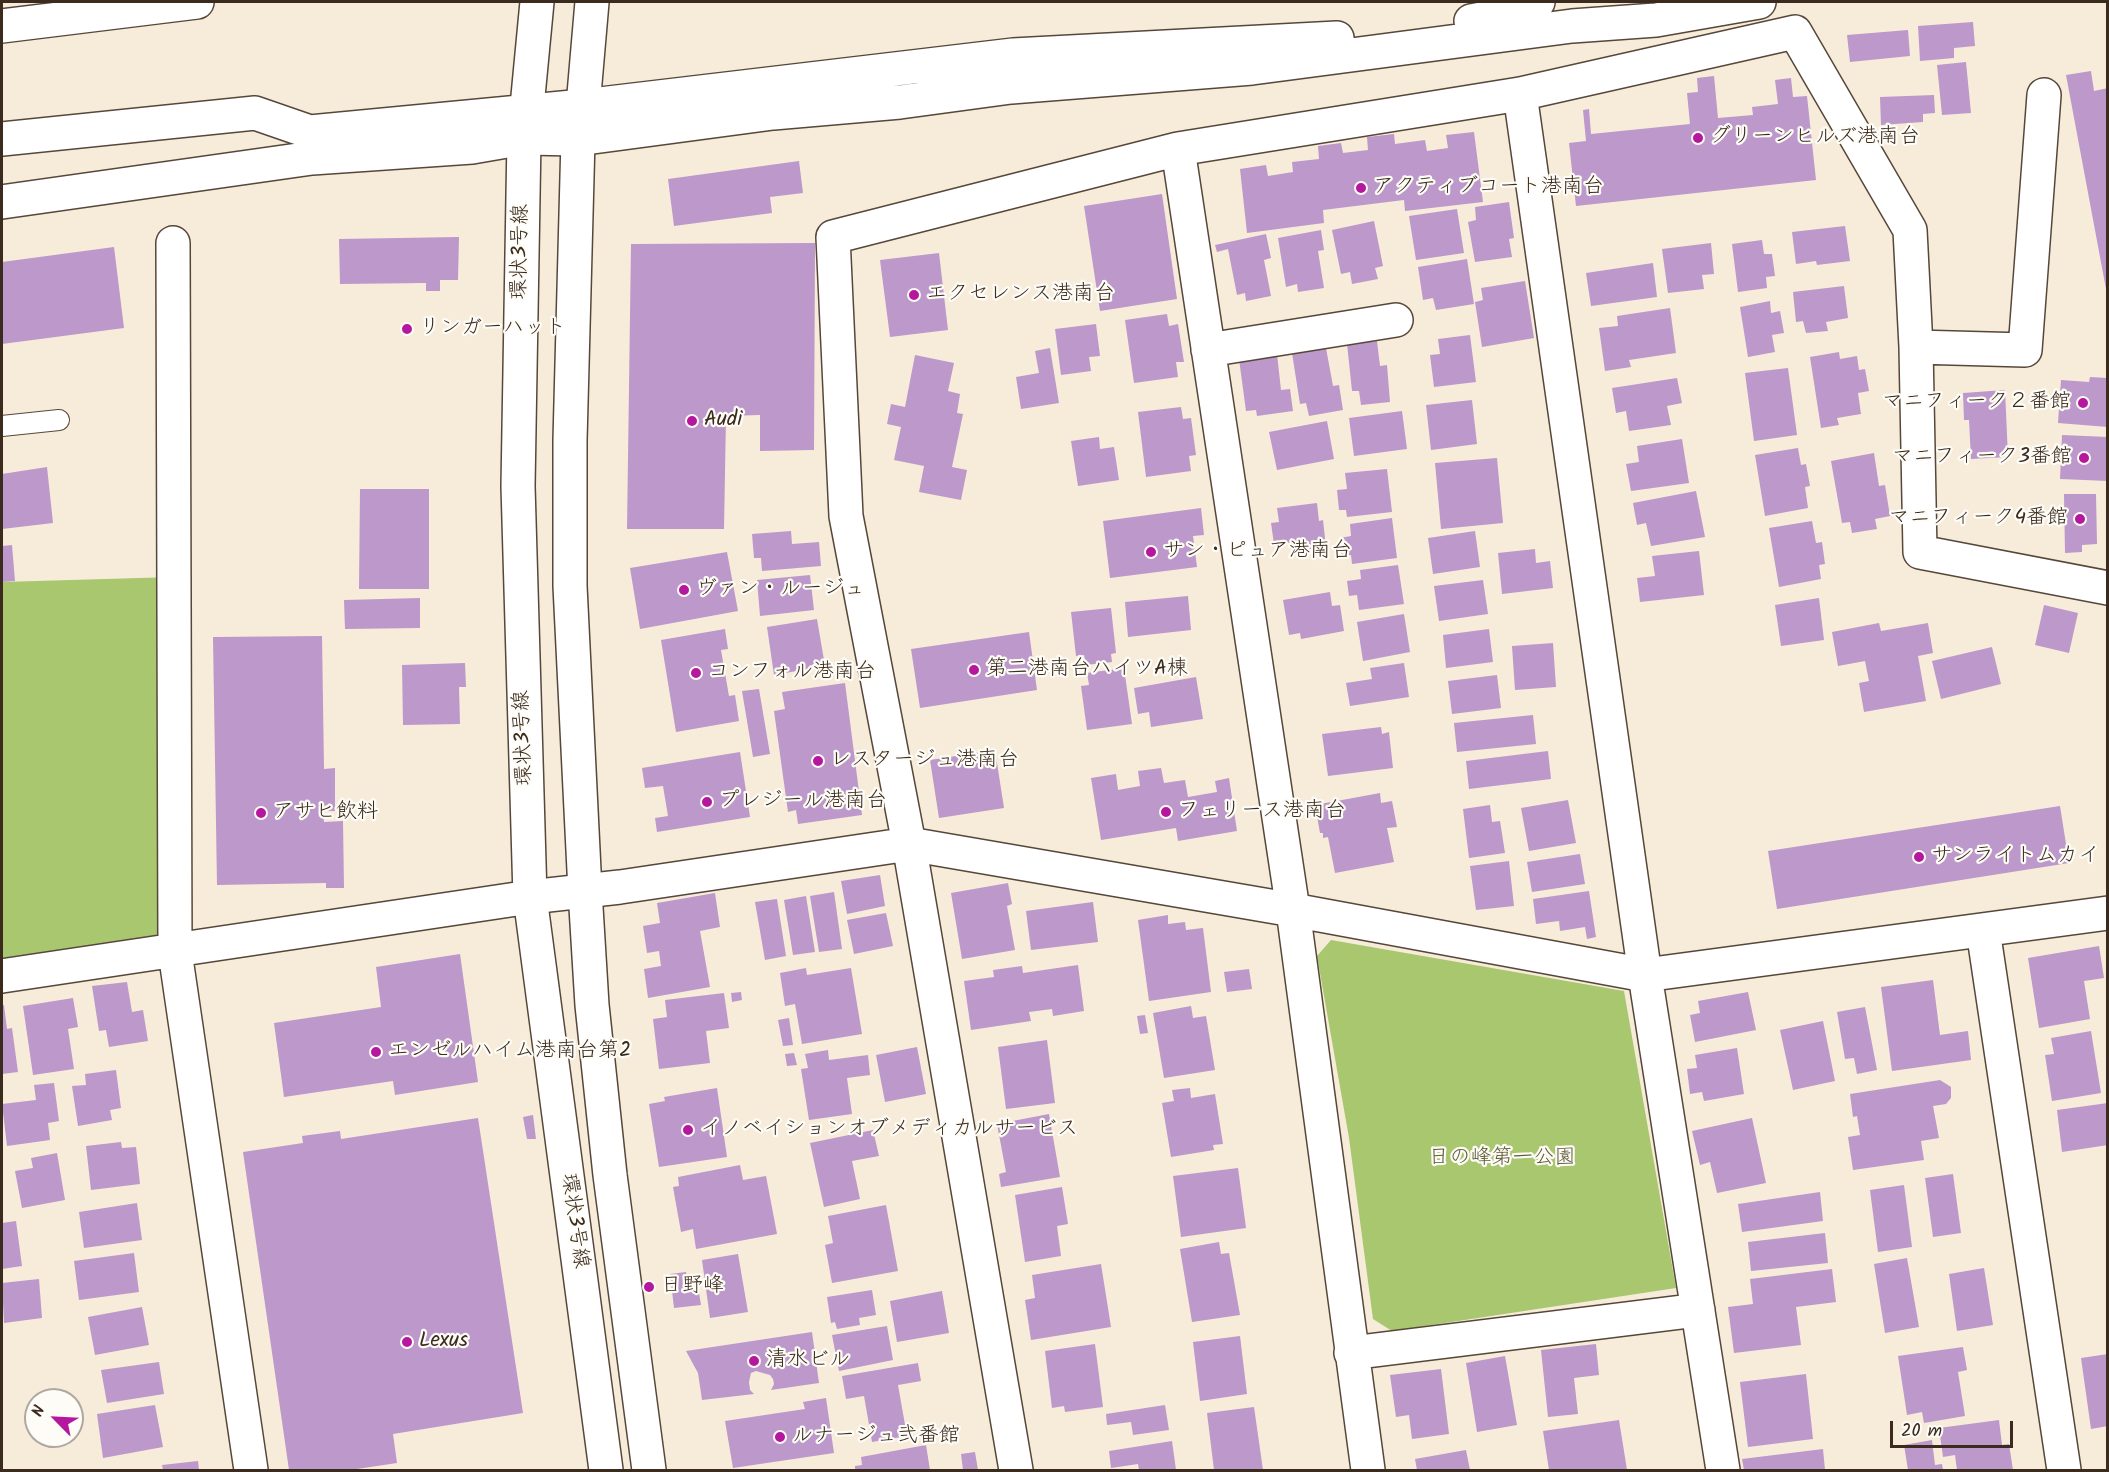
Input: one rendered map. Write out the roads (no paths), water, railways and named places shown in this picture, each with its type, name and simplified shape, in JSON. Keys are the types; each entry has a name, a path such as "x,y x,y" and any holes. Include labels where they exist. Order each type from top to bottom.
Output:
{"main road":[{"path":"2,26 197,2"},
{"name":"環状3号線","path":"537,2 526,124 518,486 530,897 606,1470"},
{"path":"2,202 312,158 472,147 526,124 583,106 1013,55 1361,37 1487,18 1532,6 1538,2"},
{"path":"2,140 255,113 310,132 526,124 578,139 773,113 900,102 1011,87 1252,69 1572,26 1656,20 1759,2"},
{"name":"環状3号線","path":"591,12 578,139 570,440 570,586 592,1005 609,1174 649,1470"},
{"path":"1016,1470 909,844 846,516 833,237 1178,148 1520,94 1795,32 1910,230 1916,347 1920,552 2108,588"},
{"path":"1520,94 1645,975 1723,1470"},
{"path":"1916,347 2025,350 2044,95"},
{"path":"1178,148 1293,910 1368,1470"},
{"path":"173,243 175,952 251,1470"},
{"path":"1208,350 1396,320"},
{"path":"2,976 175,952 530,897 909,844 1293,910 1645,975 2108,913"},
{"path":"1983,930 2064,1470"},
{"path":"1351,1353 1698,1310"}],"lane":[{"path":"2,426 59,420"}],"place":[{"name":"グリーンヒルズ港南台","path":"1698,138"},
{"name":"アクティブコート港南台","path":"1361,188"},
{"name":"エクセレンス港南台","path":"914,295"},
{"name":"リンガーハット","path":"407,329"},
{"name":"マニフィーク２番館","path":"2083,403"},
{"name":"Audi","path":"692,421"},
{"name":"マニフィーク3番館","path":"2084,458"},
{"name":"マニフィーク4番館","path":"2080,519"},
{"name":"サン・ピュア港南台","path":"1151,552"},
{"name":"ヴァン・ルージュ","path":"684,590"},
{"name":"第二港南台ハイツA棟","path":"974,670"},
{"name":"コンフォル港南台","path":"696,673"},
{"name":"レスタージュ港南台","path":"818,761"},
{"name":"プレジール港南台","path":"707,802"},
{"name":"フェリース港南台","path":"1166,812"},
{"name":"アサヒ飲料","path":"261,813"},
{"name":"サンライトムカイ","path":"1919,857"},
{"name":"エンゼルハイム港南台第2","path":"376,1052"},
{"name":"イノベイションオブメディカルサービス","path":"688,1130"},
{"name":"日野峰","path":"649,1287"},
{"name":"Lexus","path":"407,1342"},
{"name":"清水ビル","path":"754,1361"},
{"name":"ルナージュ弐番館","path":"780,1437"}],"park label":[{"name":"日の峰第一公園","path":"1502,1159"}]}
